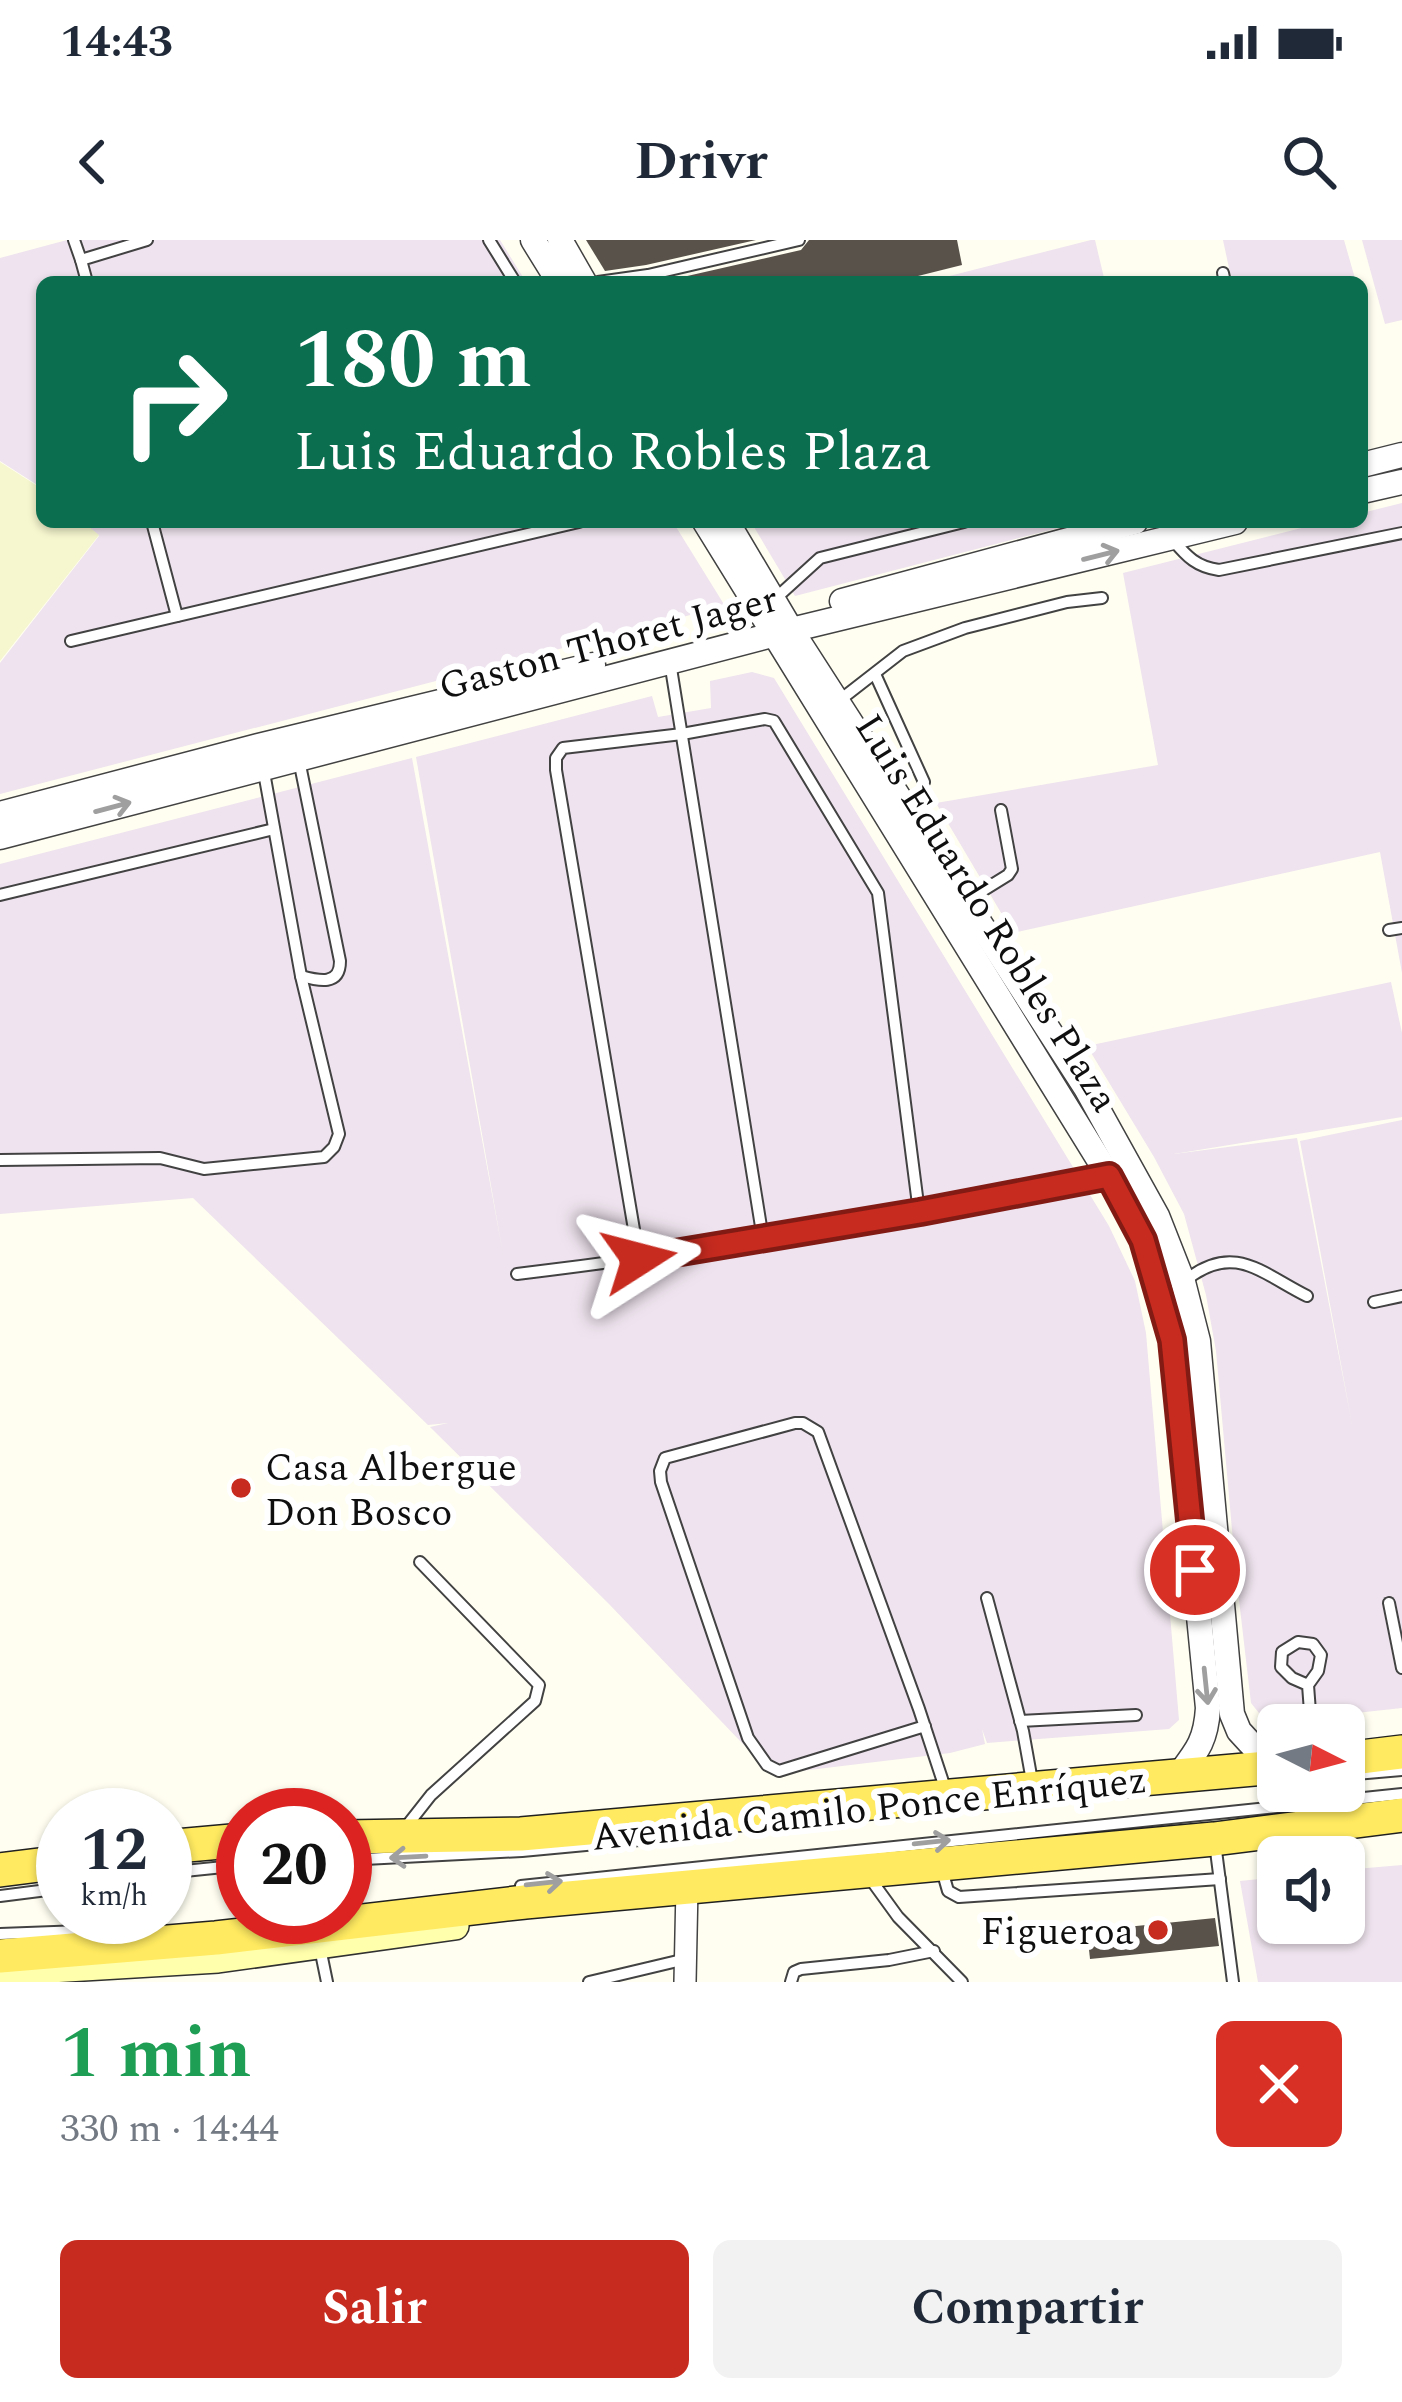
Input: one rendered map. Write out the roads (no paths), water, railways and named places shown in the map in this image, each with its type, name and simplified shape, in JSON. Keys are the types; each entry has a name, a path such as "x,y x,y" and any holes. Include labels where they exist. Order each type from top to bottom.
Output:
{"main road":[{"path":"1365,1756 1402,1752"},
{"name":"Avenida Camilo Ponce Enríquez","path":"372,1836 521,1834 1257,1769"},
{"name":"Avenida Camilo Ponce Enríquez","path":"0,1956 216,1939 525,1902 1214,1839 1402,1815"},
{"path":"0,1870 36,1865"},
{"name":"Avenida Camilo Ponce Enríquez","path":"0,1972 218,1959 658,1899 687,1887"}],"street":[{"path":"532,240 555,276"},
{"path":"560,240 581,276"},
{"path":"1368,463 1402,455"},
{"path":"1368,490 1402,482"},
{"name":"Luis Eduardo Robles Plaza","path":"709,528 837,702 1086,1088 1157,1216 1183,1282 1198,1341 1232,1714 1239,1731 1257,1749"},
{"name":"Luis Eduardo Robles Plaza","path":"730,528 778,620 1143,1240 1172,1340 1208,1708 1202,1746 1178,1776"},
{"name":"Gaston Thoret Jager","path":"0,814 670,662 778,620 1211,528"},
{"name":"Gaston Thoret Jager","path":"296,749 778,620 1064,531"},
{"name":"Gaston Thoret Jager","path":"0,837 261,757"},
{"path":"685,1971 687,1887"}],"lane":[{"path":"74,240 85,276"},
{"path":"81,260 147,240"},
{"path":"489,240 511,276"},
{"path":"642,276 799,240"},
{"path":"154,528 177,616"},
{"path":"71,641 553,528"},
{"path":"778,620 820,558 940,528"},
{"path":"1171,538 1188,559 1220,570 1402,533"},
{"path":"837,702 903,651 965,628 1102,598"},
{"path":"670,662 763,1239"},
{"path":"875,674 924,782"},
{"path":"639,1259 556,758 563,748 774,721 878,893 920,1212"},
{"path":"296,749 340,961 335,978 301,976"},
{"path":"0,1160 160,1158 204,1169 323,1157 334,1147 339,1134 301,976 261,757"},
{"path":"966,901 1012,869 1001,810"},
{"path":"0,895 274,829"},
{"path":"517,1274 763,1239 1109,1176"},
{"path":"1183,1282 1204,1265 1222,1260 1238,1262 1307,1296"},
{"path":"1374,1303 1402,1296"},
{"path":"925,1726 779,1771 766,1765 748,1738 661,1481 665,1458 795,1423 818,1432 925,1726 948,1797"},
{"path":"399,1835 431,1796 539,1694 539,1685 420,1562"},
{"path":"987,1598 1034,1789"},
{"path":"1389,1603 1402,1668"},
{"path":"1308,1685 1309,1704"},
{"path":"1020,1721 1136,1714"},
{"path":"1365,1773 1402,1770"},
{"name":"Avenida Camilo Ponce Enríquez","path":"500,1889 1402,1794"},
{"name":"Avenida Camilo Ponce Enríquez","path":"372,1859 682,1836"},
{"path":"1214,1839 1233,1982"},
{"path":"941,1865 949,1891 959,1898 1220,1879"},
{"path":"866,1872 898,1917 962,1982"},
{"path":"0,1896 36,1891"},
{"path":"192,1927 216,1924"},
{"path":"0,1934 36,1932"},
{"path":"320,1945 327,1982"},
{"path":"791,1982 794,1972 801,1969 934,1952"},
{"path":"589,1982 685,1971"}],"place":[{"name":"Casa Albergue Don Bosco","path":"241,1488"},
{"name":"Figueroa","path":"1158,1930"}]}
